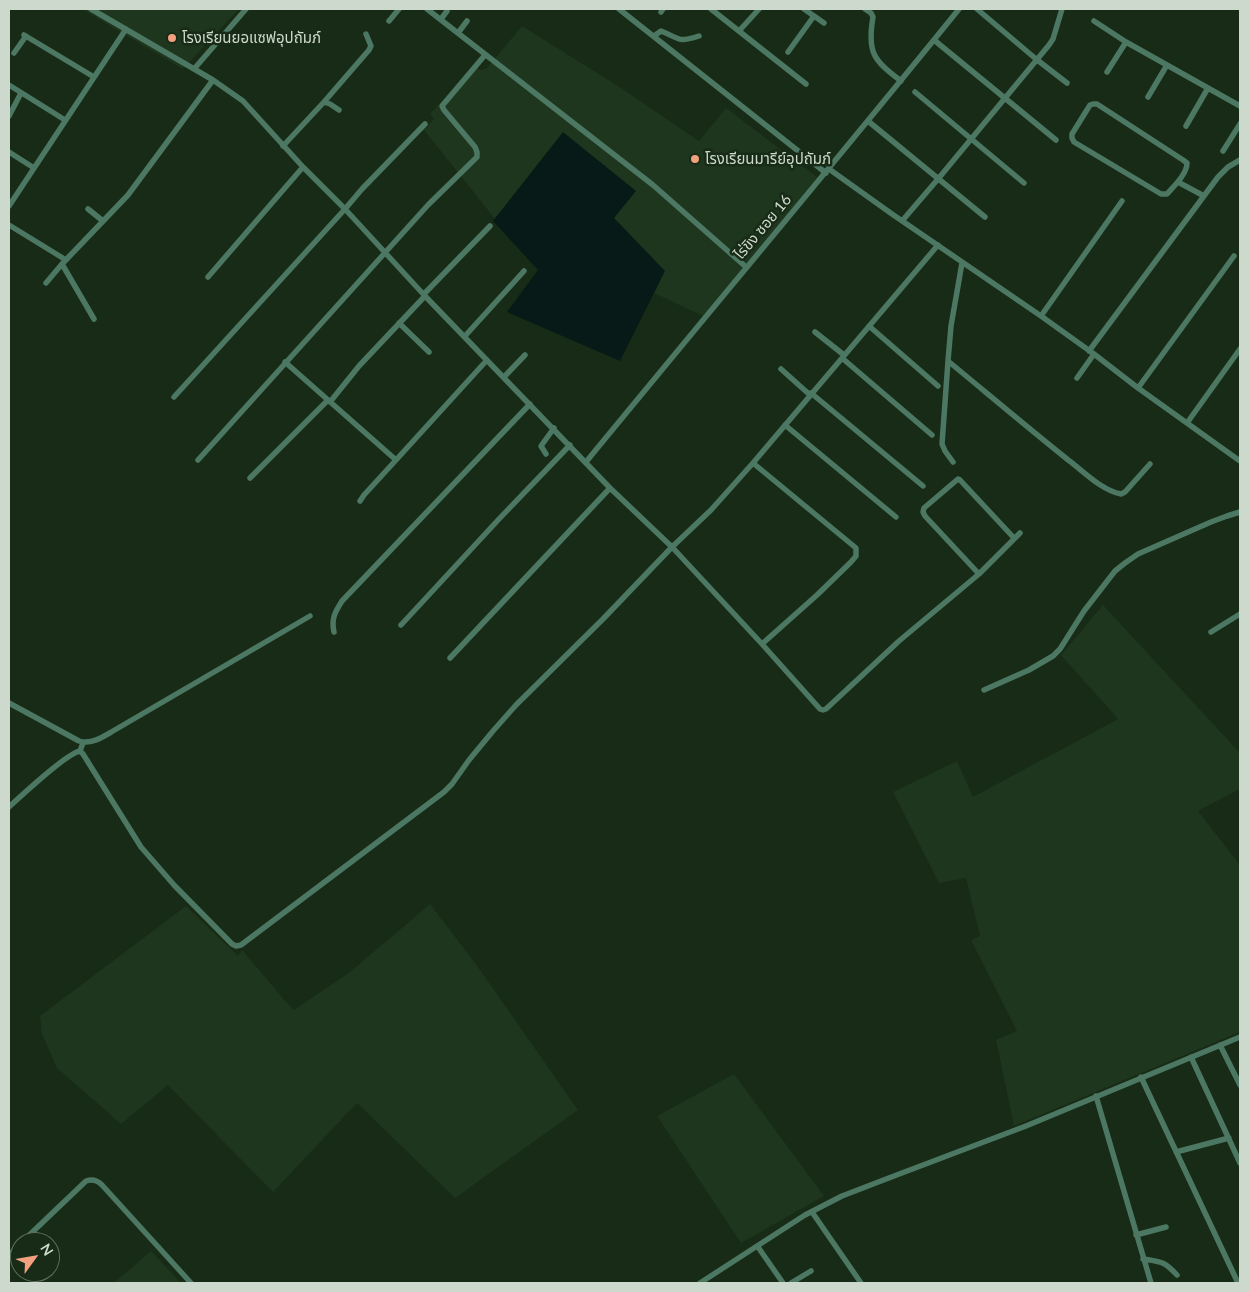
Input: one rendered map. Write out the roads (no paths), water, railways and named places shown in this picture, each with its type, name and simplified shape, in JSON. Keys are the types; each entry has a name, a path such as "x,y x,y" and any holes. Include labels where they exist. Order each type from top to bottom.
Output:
{"street":[{"path":"91,9 213,80 243,101 283,146 610,488 672,547 820,709 826,709 899,641 979,574 1020,533"},
{"path":"194,69 246,9"},
{"path":"389,21 400,9"},
{"path":"427,9 653,185 746,268"},
{"path":"619,9 827,171 1041,316 1186,423 1239,458"},
{"path":"711,9 806,84"},
{"path":"739,31 759,9"},
{"path":"804,9 824,23"},
{"path":"865,9 872,15 871,41 873,55 887,71 901,81"},
{"name":"ไร่ขิง ซอย 16","path":"586,462 959,9"},
{"path":"977,9 1067,83"},
{"path":"902,221 1053,39 1062,9"},
{"path":"441,19 448,11"},
{"path":"788,52 814,16"},
{"path":"458,33 467,21"},
{"path":"1094,21 1126,42 1240,106"},
{"path":"9,206 126,29"},
{"path":"654,36 661,31 684,41 699,36"},
{"path":"283,146 369,50 371,46 366,34"},
{"path":"14,53 25,35 94,77"},
{"path":"934,40 1056,140"},
{"path":"1107,72 1126,42"},
{"path":"198,460 428,206 477,157 475,147 442,106 485,55"},
{"path":"1148,97 1167,65"},
{"path":"46,283 128,196 213,80"},
{"path":"9,85 65,120"},
{"path":"1186,126 1208,88"},
{"path":"915,92 1024,182"},
{"path":"9,116 21,93"},
{"path":"324,102 339,110"},
{"path":"1097,104 1187,163 1187,168 1178,182 1167,194 1161,194 1074,142 1072,134 1090,106 1097,104"},
{"path":"868,121 986,216"},
{"path":"174,397 362,189 425,124"},
{"path":"1224,151 1240,124"},
{"path":"9,152 34,168"},
{"path":"1077,378 1092,352 1218,177 1228,167 1240,160"},
{"path":"208,277 303,167"},
{"path":"1178,182 1204,196"},
{"path":"1041,316 1122,201"},
{"path":"88,209 103,221"},
{"path":"9,225 64,262 94,319"},
{"path":"250,478 329,401 359,366 490,226"},
{"path":"80,751 146,852 174,885 232,944 236,946 241,945 444,792 452,784 493,731 516,705 711,510 753,464 938,245"},
{"path":"1138,388 1234,256"},
{"path":"953,462 942,444 951,326 962,262"},
{"path":"465,336 524,271"},
{"path":"399,323 429,352"},
{"path":"869,326 938,386"},
{"path":"815,332 932,435"},
{"path":"1186,423 1240,349"},
{"path":"504,377 525,355"},
{"path":"360,501 488,360"},
{"path":"948,361 1101,485 1117,494 1125,492 1150,464"},
{"path":"285,362 396,460"},
{"path":"781,370 923,486"},
{"path":"334,632 332,618 342,602 530,404"},
{"path":"785,425 896,517"},
{"path":"546,454 541,446 554,428"},
{"path":"401,626 488,530 570,445"},
{"path":"753,464 856,548 857,553 852,562 762,644"},
{"path":"979,574 925,516 924,508 958,479 1014,538"},
{"path":"450,658 610,488"},
{"path":"984,690 1029,670 1053,656 1060,649 1084,611 1115,571 1125,562 1138,554 1219,519 1240,512"},
{"path":"1211,632 1240,614"},
{"path":"9,704 83,743 88,743 113,731 310,616"},
{"path":"80,751 83,743"},
{"path":"9,807 63,761 75,752 80,751"},
{"path":"700,1283 805,1215 857,1190 1004,1135 1240,1037"},
{"path":"1220,1045 1240,1085"},
{"path":"1191,1057 1240,1163"},
{"path":"1141,1078 1238,1283"},
{"path":"1096,1096 1150,1283"},
{"path":"1176,1152 1229,1138"},
{"path":"33,1232 86,1182 95,1180 102,1185 191,1283"},
{"path":"812,1212 861,1283"},
{"path":"1136,1235 1166,1227"},
{"path":"758,1247 783,1283"},
{"path":"1143,1259 1164,1263 1177,1275"},
{"path":"791,1283 811,1271"}],"place":[{"name":"โรงเรียนยอแซฟอุปถัมภ์","path":"172,38"},
{"name":"โรงเรียนมารีย์อุปถัมภ์","path":"695,159"}]}
